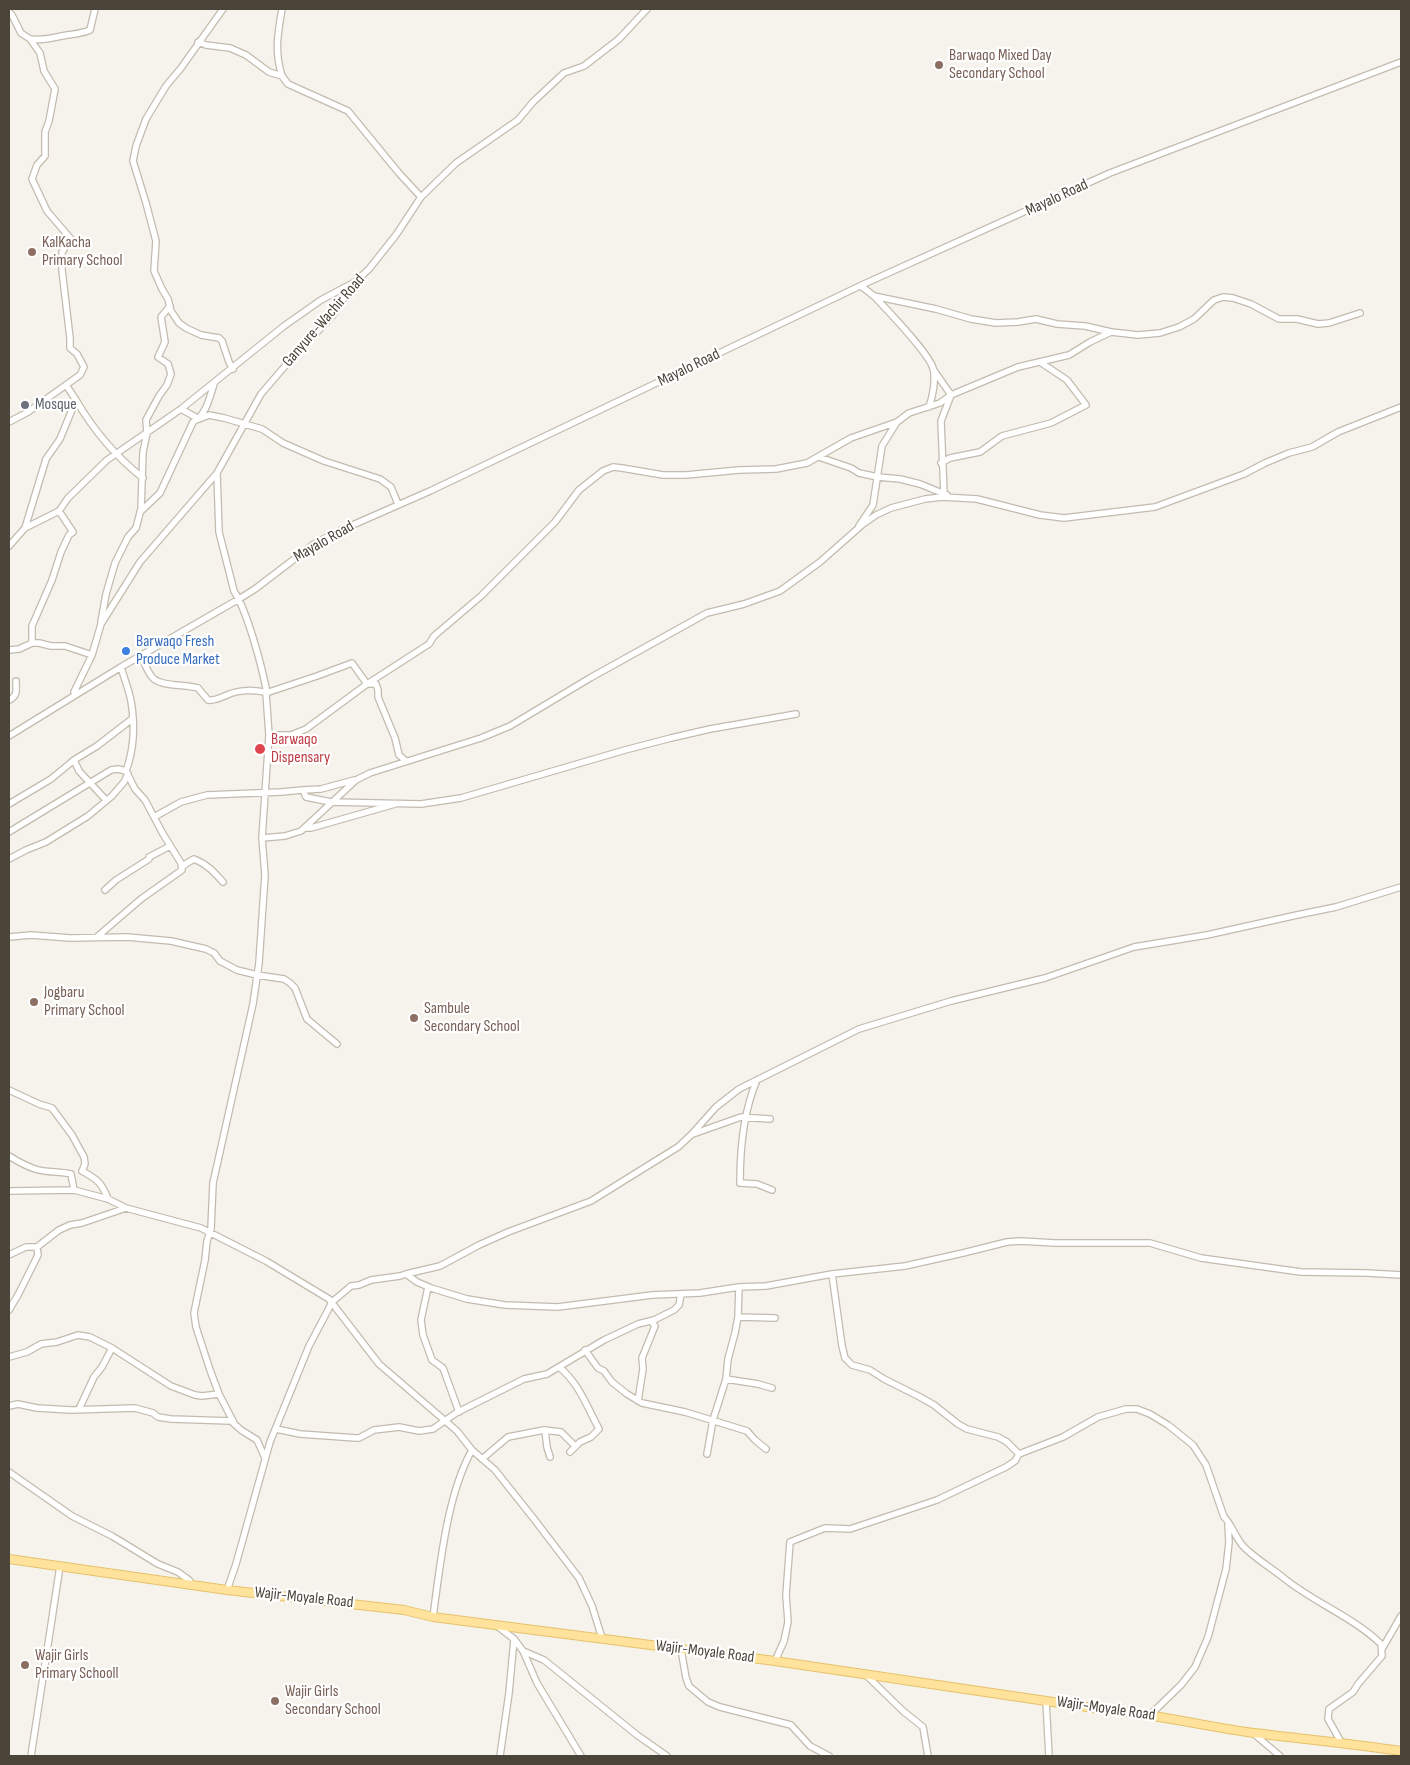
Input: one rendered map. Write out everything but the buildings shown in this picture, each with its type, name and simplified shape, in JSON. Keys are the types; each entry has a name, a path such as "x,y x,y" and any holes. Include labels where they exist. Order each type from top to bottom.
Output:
{"main road":[{"name":"Wajir-Moyale Road","path":"9,1559 227,1590 404,1610 433,1617 775,1661 1046,1701 1151,1714 1252,1733 1341,1742 1401,1751"}],"street":[{"path":"30,39 40,41 64,35 75,35 90,30 95,9"},
{"path":"223,9 166,86 146,119 136,146 133,161 156,241 154,271 168,299 171,311 179,323 186,328 201,335 219,338 233,369"},
{"path":"282,9 276,40 279,68 282,76 288,84 348,111 421,197"},
{"name":"Ganyure-Wachir Road","path":"75,695 74,692 92,655 101,624 140,562 217,473 261,394 333,315 354,282 369,269 396,235 421,197 456,163 518,120 540,95 564,73 584,66 619,39 647,9"},
{"path":"9,12 22,33 30,39 40,54 44,71 55,89 49,121 44,132 45,156 37,165 32,179 47,211 71,239 62,252 62,270 70,348 77,354 84,367 80,375 28,412 9,422"},
{"path":"198,42 230,48 246,55 269,72 282,76"},
{"name":"Mayalo Road","path":"9,736 121,667 239,599 314,544 339,531 430,491 861,286 1110,173 1401,62"},
{"path":"9,546 25,528 59,511 68,498 115,454 181,409 284,326 321,300 354,282"},
{"path":"861,286 874,296 927,356 933,369 951,395"},
{"path":"874,296 996,323 1036,319 1057,324 1085,326 1111,332 1138,335 1160,333 1179,327 1194,319 1214,300 1223,297 1251,304 1279,319 1297,319 1318,324 1329,324 1360,313"},
{"path":"101,624 106,594 115,562 128,537 136,528 140,512 143,452 147,433 146,420 159,396 168,385 171,374 168,364 158,357 165,342 161,317 170,306"},
{"path":"269,735 291,735 299,732 313,724 367,684 429,644 434,636 481,596 524,554 555,522 579,490 602,471 613,467 670,475 718,473 739,470 758,471 807,462 851,438 897,422 909,413 940,403 951,395 1018,367 1069,355 1111,332"},
{"path":"942,464 950,458 980,452 1002,436 1052,423 1086,405 1067,380 1040,362"},
{"path":"929,406 933,398 933,369"},
{"path":"198,419 204,410 215,382"},
{"path":"66,385 87,420 115,454 142,478"},
{"path":"944,494 941,421 951,395"},
{"path":"25,528 46,459 60,439 76,400"},
{"path":"154,817 181,802 202,796 321,789 356,780 370,773 481,738 510,726 590,678 707,613 744,604 780,591 876,515 891,508 925,499 952,497 977,499 1040,515 1064,518 1155,507 1244,474 1289,453 1310,448 1338,432 1401,407"},
{"path":"181,409 198,419"},
{"path":"140,512 160,492 193,422 210,415 262,429 283,443 324,461 380,479 391,487 398,504"},
{"path":"853,535 873,505 882,446 897,422"},
{"path":"819,457 851,468 859,473 920,484 952,497"},
{"path":"217,473 219,532 234,591 239,599 267,693 269,735 262,838 264,903 257,975 252,1012 213,1182 212,1227 209,1233 194,1313 196,1327 219,1394 234,1423 240,1430 257,1440 265,1458"},
{"path":"32,643 32,626 52,580 61,552 69,535 73,532 59,511"},
{"path":"9,650 19,649 32,643 64,646 92,655"},
{"path":"141,656 151,675 156,680 198,688 208,700 218,700 227,694 240,691 259,690 267,693 352,663 367,684"},
{"path":"9,859 46,842 88,816 124,782 133,742 131,702 121,667"},
{"path":"9,700 16,695 16,681"},
{"path":"367,684 376,684 378,697 395,738 399,755 406,761"},
{"path":"303,790 306,797 331,802 400,802 421,804 461,798 653,743 710,729 796,714"},
{"path":"9,804 50,779 132,719"},
{"path":"74,760 79,771 89,784 106,800"},
{"path":"9,832 111,770 118,769 127,772 135,789 145,800 182,867"},
{"path":"305,828 356,780"},
{"path":"262,838 285,836 305,828 392,806 400,802"},
{"path":"105,890 116,880 149,859 149,857 170,846"},
{"path":"98,936 182,870 186,862 194,859 211,869 224,882"},
{"path":"227,1590 265,1458 309,1346 332,1302 351,1286 440,1266 486,1242 591,1201 673,1150 691,1135 728,1096 848,1034 951,1001 1045,978 1134,946 1208,934 1316,911 1401,888"},
{"path":"9,936 31,935 70,938 98,936 142,938 187,944 214,953 220,961 237,970 284,979 290,982 295,988 307,1019 337,1044"},
{"path":"757,1080 750,1094 740,1153 740,1183 757,1184 772,1190"},
{"path":"9,1090 52,1108 72,1136 84,1157 85,1164 82,1170 71,1174 61,1171 34,1169 9,1156"},
{"path":"691,1135 741,1117 770,1119"},
{"path":"82,1170 95,1178 103,1186 108,1199"},
{"path":"71,1174 74,1190"},
{"path":"9,1191 74,1190 108,1199 126,1208 201,1228 266,1261 332,1302 379,1364 457,1431 472,1450 500,1477 579,1578 592,1606 602,1638"},
{"path":"9,1256 26,1247 37,1247 59,1230 70,1225 126,1208"},
{"path":"406,1274 428,1287 467,1299 504,1306 546,1307 652,1295 766,1286 832,1274 905,1266 963,1254 1006,1242 1020,1241 1150,1243 1201,1258 1293,1271 1401,1275"},
{"path":"9,1310 38,1255 37,1247"},
{"path":"832,1274 842,1346 845,1358 852,1365 870,1370 920,1397 967,1429 998,1437 1007,1442 1019,1454"},
{"path":"428,1287 421,1320 422,1335 432,1360 443,1368 459,1412"},
{"path":"707,1454 713,1420 726,1379 728,1359 738,1317 739,1287"},
{"path":"276,1429 300,1434 359,1438 374,1430 399,1427 419,1431 432,1429 459,1412 524,1379 547,1374 585,1350 638,1324 651,1321 674,1310 679,1305 681,1294"},
{"path":"738,1317 776,1318"},
{"path":"638,1401 641,1387 642,1358 655,1326 651,1321"},
{"path":"9,1357 27,1352 41,1344 57,1342 78,1335 90,1336 171,1386 195,1395 219,1394"},
{"path":"79,1409 94,1378 112,1348"},
{"path":"585,1350 598,1368 604,1371 612,1382 638,1401 686,1412 747,1431 766,1449"},
{"path":"559,1367 577,1387 599,1429 591,1437 580,1442 570,1452"},
{"path":"726,1379 750,1382 772,1388"},
{"path":"9,1406 18,1404 37,1408 135,1408 153,1413 158,1417 171,1419 227,1420 234,1423"},
{"path":"775,1661 784,1641 788,1622 786,1595 790,1542 825,1528 850,1529 937,1500 1006,1467 1015,1461 1019,1454 1063,1437 1098,1417 1126,1409 1137,1409 1150,1414 1168,1425 1193,1444 1206,1465 1224,1517 1228,1520 1233,1534 1243,1546 1303,1593 1324,1604 1372,1635 1381,1644 1382,1656 1353,1692 1329,1709 1328,1719 1341,1742"},
{"path":"482,1459 508,1437 545,1430 561,1432 575,1446"},
{"path":"545,1430 550,1457"},
{"path":"433,1617 454,1492 464,1464 472,1450"},
{"path":"9,1472 72,1516 112,1536 158,1564 178,1572 189,1580 192,1585"},
{"path":"1151,1714 1181,1685 1194,1667 1208,1637 1226,1569 1229,1542 1228,1520"},
{"path":"31,1756 60,1566"},
{"path":"1382,1650 1401,1616"},
{"path":"496,1625 514,1640 523,1651 536,1683 581,1756"},
{"path":"500,1756 514,1640"},
{"path":"681,1649 689,1686 708,1702 720,1708 791,1725 810,1746 830,1756"},
{"path":"523,1651 544,1660 666,1756"},
{"path":"864,1674 923,1727 928,1756"},
{"path":"1046,1701 1049,1756"},
{"path":"1252,1733 1280,1756"}],"place":[{"name":"Barwaqo Mixed Day Secondary School","path":"939,65"},
{"name":"KalKacha Primary School","path":"32,252"},
{"name":"Mosque","path":"25,405"},
{"name":"Barwaqo Fresh Produce Market","path":"126,651"},
{"name":"Barwaqo Dispensary","path":"260,749"},
{"name":"Jogbaru Primary School","path":"34,1002"},
{"name":"Sambule Secondary School","path":"414,1018"},
{"name":"Wajir Girls Primary Schooll","path":"25,1665"},
{"name":"Wajir Girls Secondary School","path":"275,1701"}]}
